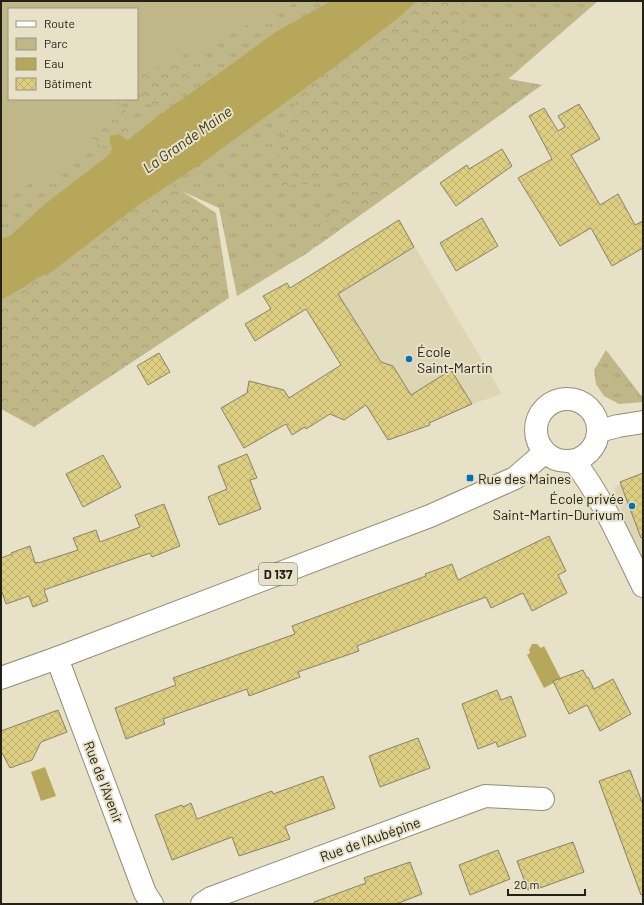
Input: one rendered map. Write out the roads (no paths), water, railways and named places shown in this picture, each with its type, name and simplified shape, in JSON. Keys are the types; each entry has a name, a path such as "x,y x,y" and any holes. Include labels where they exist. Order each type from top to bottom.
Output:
{"main road":[{"path":"568,399 577,400 586,405 593,412 598,422 599,431 597,442 592,451 584,457 574,461 563,462 553,459 545,452 539,443 536,433 537,422 541,413 548,405 557,400 568,399"},
{"path":"599,431 643,422"},
{"name":"D 137","path":"1,678 430,516 515,478 545,452"},
{"path":"574,461 608,514 643,586"},
{"name":"Rue de l'Avenir","path":"57,658 145,893 152,904"},
{"name":"Rue de l'Aubépine","path":"202,904 211,898 485,796 542,799"}],"water":[{"name":"La Grande Maine","path":"331,1 417,1 398,18 337,65 199,165 140,204 50,273 37,278 1,300 1,239 10,236 45,204 110,154 112,149 110,136 118,134 128,140 158,116 274,33"},
{"path":"532,644 537,644 541,648 544,646 561,679 544,688 527,655 530,653 529,650"},
{"path":"45,767 56,796 41,801 31,772"}],"place":[{"name":"École Saint-Martin","path":"409,359"},
{"name":"Rue des Maines","path":"470,478"},
{"name":"École privée Saint-Martin-Durivum","path":"632,506"}]}
